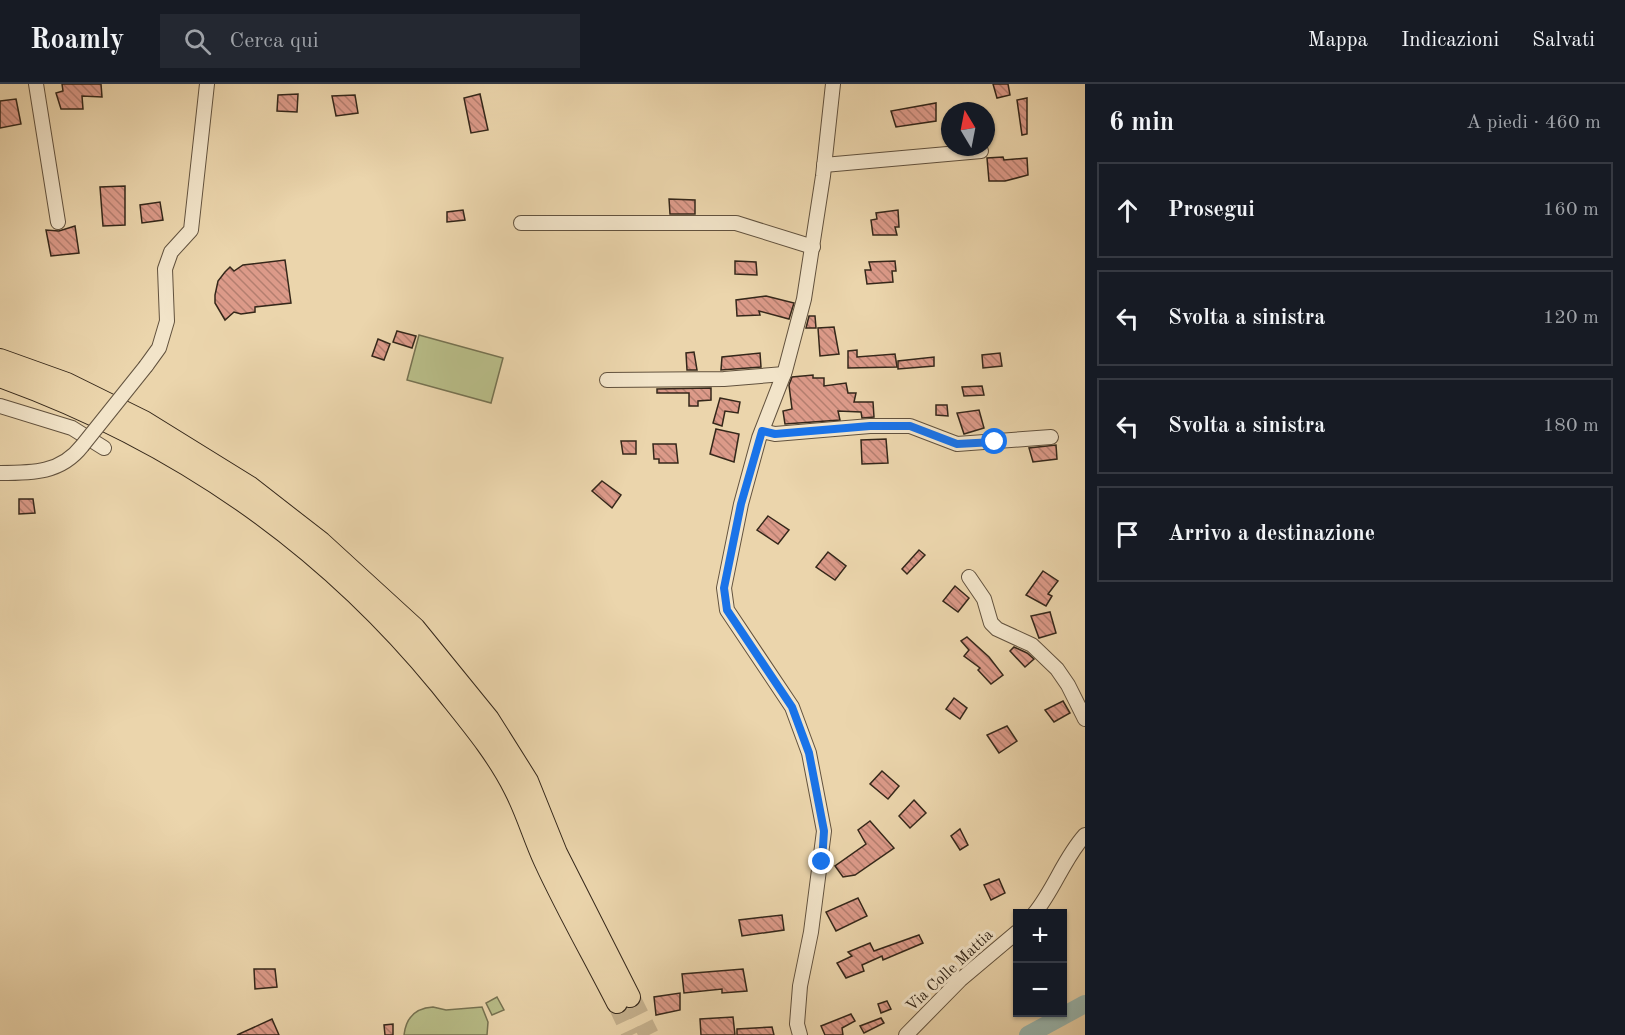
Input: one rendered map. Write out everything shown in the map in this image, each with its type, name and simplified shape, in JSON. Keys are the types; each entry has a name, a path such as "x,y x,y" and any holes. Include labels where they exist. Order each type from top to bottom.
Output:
{"highway":[{"path":"0,359 67,382 144,421 249,486 321,542 415,628 489,719 528,781 557,853 624,1000 543,860 514,789 478,732 407,645 302,546 203,474 144,440 64,400 0,377"}],"street":[{"path":"36,84 58,222"},
{"path":"0,473 37,473 57,467 72,459 159,348 167,321 165,269 171,252 180,239 191,230 207,84"},
{"path":"800,1035 797,1024 800,986 811,932 824,831 809,753 792,707 727,610 724,588 741,504 762,431 784,374 804,299 813,247 833,84"},
{"path":"824,165 941,155"},
{"path":"521,223 736,224 813,247"},
{"path":"607,380 724,379 784,374"},
{"path":"0,406 72,428 104,448"},
{"path":"762,431 775,434 870,426 910,426 957,444 1051,437"},
{"path":"969,577 984,599 992,623 997,629 1032,645 1057,669 1068,684 1085,719"},
{"path":"1038,909 1085,835"},
{"name":"Via Colle Mattia","path":"906,1035 960,980 1013,935"}],"green space":[{"path":"419,335 503,358 491,403 407,380"},
{"path":"497,997 504,1010 492,1015 486,1003"},
{"path":"433,1007 446,1010 482,1007 488,1022 487,1035 404,1035 407,1023 413,1015 422,1009"}],"building":[{"path":"62,84 101,84 102,97 82,96 83,109 61,109 56,93 63,91"},
{"path":"993,84 1008,84 1010,95 997,98"},
{"path":"298,94 297,112 277,111 278,95"},
{"path":"480,94 488,130 471,133 464,98"},
{"path":"355,95 358,113 336,116 332,96"},
{"path":"1027,98 1027,134 1022,135 1017,100"},
{"path":"16,99 21,124 0,128 0,101"},
{"path":"936,103 936,121 896,127 891,111"},
{"path":"1003,157 1004,160 1027,158 1028,175 1005,181 989,181 987,158"},
{"path":"125,186 125,225 103,226 100,187"},
{"path":"669,199 695,200 695,214 670,214"},
{"path":"160,202 163,220 142,223 140,205"},
{"path":"463,210 465,220 447,222 447,212"},
{"path":"898,210 899,227 895,227 897,235 873,235 871,220 877,219 876,213"},
{"path":"75,226 79,253 51,256 46,230 59,231"},
{"path":"285,260 291,303 255,307 255,312 241,314 234,312 225,320 215,303 215,295 218,281 230,267 234,271 243,265"},
{"path":"735,261 756,262 757,275 735,274"},
{"path":"895,261 896,271 892,271 893,282 867,284 865,270 871,270 869,262"},
{"path":"766,296 794,303 789,319 759,311 760,315 737,316 736,300"},
{"path":"809,316 815,316 816,328 806,328"},
{"path":"834,327 839,354 820,356 818,328"},
{"path":"397,331 416,336 412,348 393,342"},
{"path":"378,339 390,344 384,360 372,356"},
{"path":"857,350 857,357 895,354 897,367 848,368 848,351"},
{"path":"694,352 697,370 687,370 686,353"},
{"path":"760,353 761,367 721,370 722,357"},
{"path":"1000,353 1002,366 983,368 982,355"},
{"path":"934,357 934,366 898,369 898,361"},
{"path":"813,375 813,378 824,378 824,386 846,383 848,393 856,393 854,402 873,402 874,417 862,418 861,412 838,411 840,420 785,424 783,411 792,409 789,385 792,377"},
{"path":"982,386 984,395 964,396 962,387"},
{"path":"711,388 711,400 698,401 698,406 689,406 689,393 657,393 657,389"},
{"path":"720,398 740,402 738,413 725,411 722,426 713,423"},
{"path":"936,405 947,405 948,416 936,415"},
{"path":"979,410 984,428 964,434 957,413"},
{"path":"716,429 739,434 734,462 710,454"},
{"path":"886,439 888,463 862,464 861,440"},
{"path":"621,441 636,441 636,454 623,454"},
{"path":"653,444 676,444 678,463 659,463 659,459 654,459"},
{"path":"1056,445 1057,459 1033,462 1029,448"},
{"path":"602,481 621,495 612,508 592,491"},
{"path":"19,499 33,499 35,513 19,514"},
{"path":"768,516 789,530 778,544 757,530"},
{"path":"919,550 925,555 907,574 902,569"},
{"path":"828,552 846,566 835,580 816,567"},
{"path":"1043,571 1058,581 1048,594 1052,596 1046,606 1026,595"},
{"path":"955,586 969,598 958,612 943,601"},
{"path":"1050,612 1056,633 1039,638 1031,616"},
{"path":"967,637 989,657 1003,675 991,684 978,670 980,668 964,656 969,650 961,641"},
{"path":"1014,647 1034,659 1025,667 1010,651"},
{"path":"954,698 967,708 960,719 946,709"},
{"path":"1063,701 1070,713 1054,722 1045,710"},
{"path":"1007,726 1017,741 999,753 987,735"},
{"path":"882,771 899,786 888,799 870,784"},
{"path":"914,800 926,813 910,828 899,816"},
{"path":"870,821 894,848 855,875 843,877 835,866 866,844 858,830"},
{"path":"960,829 968,845 960,850 951,836"},
{"path":"999,879 1005,893 991,900 984,885"},
{"path":"858,898 867,916 836,931 826,912"},
{"path":"782,915 784,930 742,936 739,920"},
{"path":"919,935 923,943 883,960 882,956 862,965 864,971 846,978 837,963 852,956 848,952 870,943 874,951"},
{"path":"254,969 275,969 277,987 255,989"},
{"path":"743,969 747,991 722,993 722,989 684,993 682,974"},
{"path":"680,993 680,1010 656,1015 654,997"},
{"path":"887,1001 891,1009 881,1013 878,1004"},
{"path":"851,1014 855,1021 842,1028 843,1035 825,1035 821,1026"},
{"path":"733,1017 735,1035 701,1035 700,1019"},
{"path":"881,1018 884,1023 864,1033 860,1026"},
{"path":"272,1019 279,1035 237,1035"},
{"path":"393,1024 393,1035 385,1035 384,1025"},
{"path":"772,1027 774,1035 737,1035 737,1029"}],"waterway":[{"path":"1028,1035 1085,1004"}],"tunnel":[{"path":"630,997 649,1035"},
{"path":"617,1003 632,1035"}],"route":[{"path":"822,862 824,831 809,753 792,707 727,610 724,588 741,504 759,438 762,431 775,434 849,430 870,426 910,426 957,444 995,442"}]}
